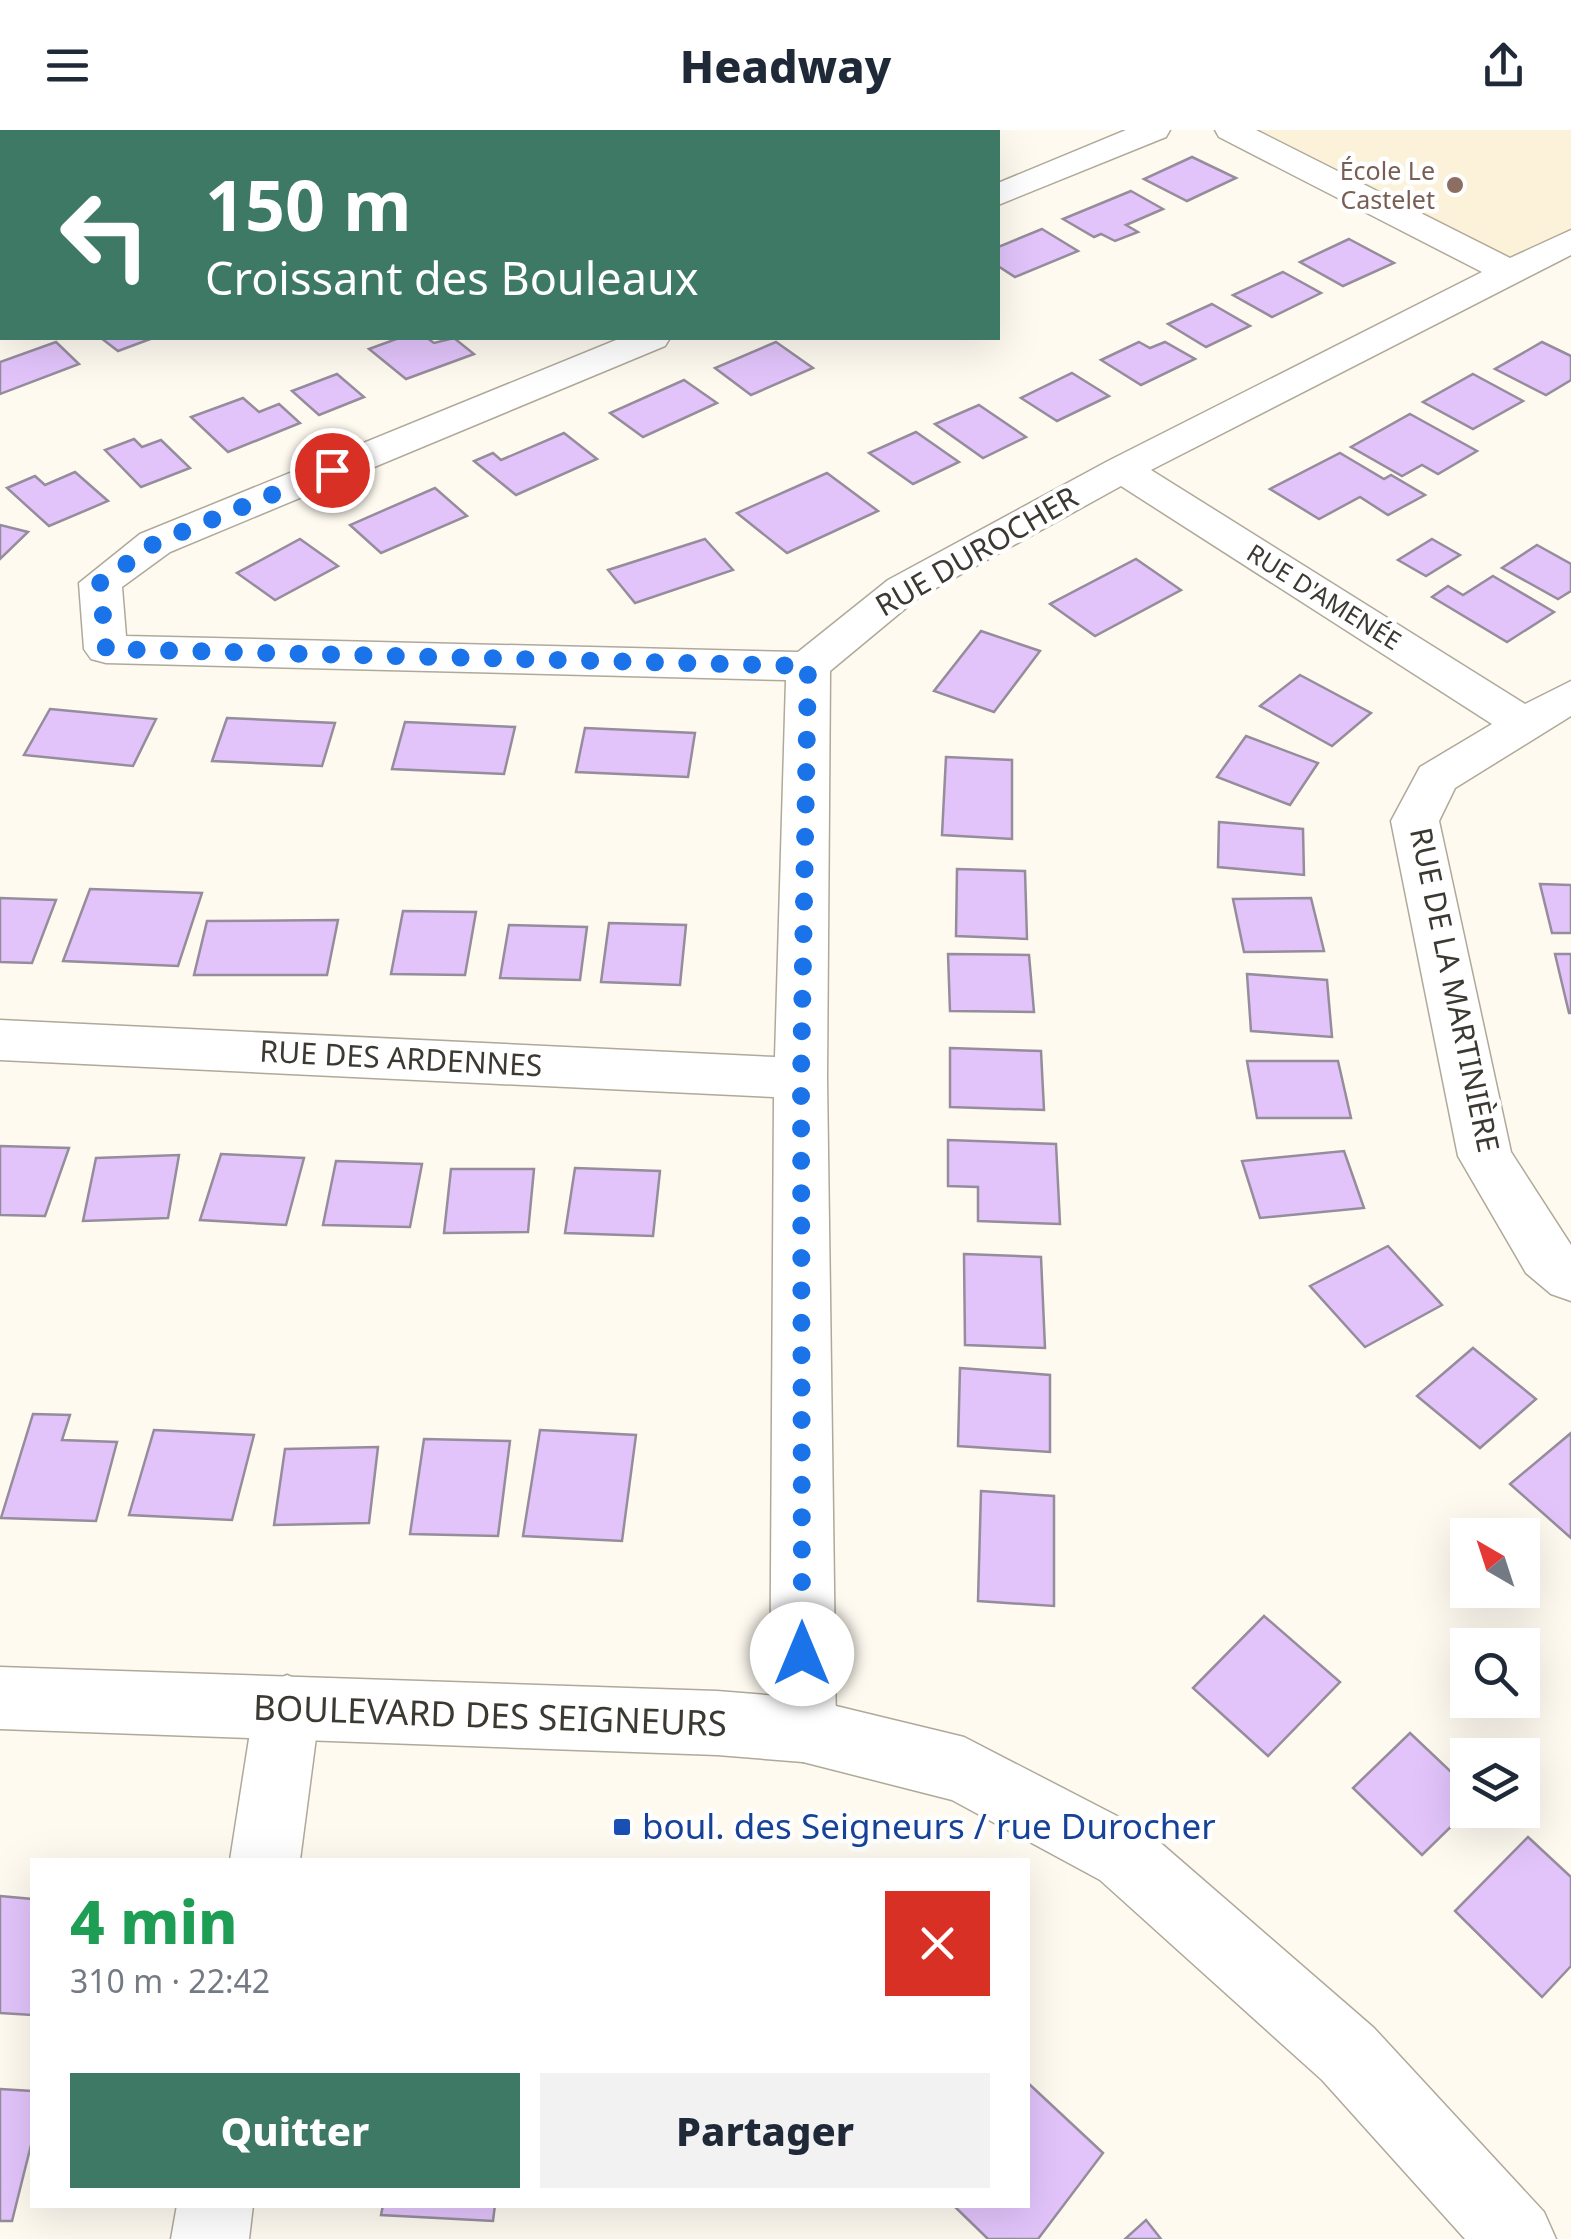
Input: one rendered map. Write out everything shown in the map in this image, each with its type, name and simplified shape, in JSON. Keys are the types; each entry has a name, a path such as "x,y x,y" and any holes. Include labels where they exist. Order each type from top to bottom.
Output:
{"street":[{"path":"1000,194 1154,130"},
{"path":"1231,130 1510,272"},
{"name":"RUE DUROCHER","path":"808,666 903,589 1122,469 1571,241"},
{"path":"647,340 155,543 100,583 106,649 808,666 801,1078 802,1730"},
{"name":"RUE D'AMENÉE","path":"1122,469 1526,725"},
{"name":"RUE DE LA MARTINIÈRE","path":"1571,696 1436,778 1415,821 1485,1156 1546,1257 1571,1277"},
{"name":"RUE DES ARDENNES","path":"0,1040 801,1078"},
{"name":"BOULEVARD DES SEIGNEURS","path":"0,1698 717,1723 802,1730 964,1770 1124,1856 1348,2054 1516,2239"},
{"path":"265,1858 287,1708"},
{"path":"210,2239 215,2208"}],"shaded area":[{"name":"École Le Castelet","path":"1231,130 1571,130 1571,241 1510,272"}],"building":[{"path":"1192,157 1236,178 1187,201 1144,179"},
{"path":"1131,191 1163,209 1126,225 1138,232 1115,241 1101,234 1094,237 1063,219"},
{"path":"1042,229 1078,251 1015,277 1000,267 1000,246"},
{"path":"1349,239 1394,263 1343,286 1300,262"},
{"path":"1283,272 1321,293 1272,317 1233,295"},
{"path":"1212,304 1250,326 1206,347 1168,324"},
{"path":"104,340 148,340 118,351"},
{"path":"394,340 456,340 474,354 406,379 369,349"},
{"path":"56,342 79,364 0,394 0,362"},
{"path":"776,342 813,368 751,395 715,368"},
{"path":"1139,342 1150,348 1165,342 1195,359 1141,385 1101,360"},
{"path":"1542,342 1571,356 1571,380 1546,395 1495,369"},
{"path":"1072,373 1109,396 1057,421 1021,398"},
{"path":"337,374 364,397 319,415 292,391"},
{"path":"1473,374 1523,401 1473,429 1423,402"},
{"path":"684,380 717,403 643,437 610,413"},
{"path":"243,398 259,412 279,404 300,423 228,452 191,417"},
{"path":"979,405 1026,437 983,458 935,424"},
{"path":"1410,414 1477,451 1438,474 1422,465 1402,476 1351,447"},
{"path":"916,432 959,462 913,484 869,453"},
{"path":"564,433 597,459 516,495 474,461 493,453 501,460"},
{"path":"134,439 142,447 161,440 190,468 141,487 105,450"},
{"path":"1340,453 1384,479 1391,475 1425,495 1388,515 1360,497 1319,519 1270,489"},
{"path":"75,472 108,501 49,526 7,488 35,476 45,485"},
{"path":"827,473 878,511 787,553 737,513"},
{"path":"435,488 467,516 381,553 350,525"},
{"path":"0,525 28,532 0,559"},
{"path":"300,539 338,566 275,600 237,573"},
{"path":"705,539 733,570 635,603 608,570"},
{"path":"1432,539 1460,555 1426,576 1398,560"},
{"path":"1537,545 1571,564 1571,591 1558,599 1502,568"},
{"path":"1136,559 1181,590 1095,636 1050,604"},
{"path":"1493,576 1554,612 1507,642 1432,597 1448,586 1463,595"},
{"path":"981,631 1040,651 994,712 934,691"},
{"path":"1300,675 1371,713 1332,746 1260,706"},
{"path":"50,709 156,719 133,766 24,755"},
{"path":"227,718 335,723 322,766 212,761"},
{"path":"405,722 515,727 504,774 392,769"},
{"path":"585,728 695,733 688,777 576,772"},
{"path":"1246,736 1318,763 1290,805 1217,777"},
{"path":"946,757 1012,760 1012,839 942,835"},
{"path":"1219,822 1303,829 1304,875 1218,867"},
{"path":"957,869 1025,871 1027,939 956,936"},
{"path":"1540,884 1571,885 1571,933 1552,933"},
{"path":"90,889 202,893 178,966 63,961"},
{"path":"0,898 56,900 32,963 0,962"},
{"path":"1311,898 1324,951 1244,952 1233,899"},
{"path":"403,911 476,912 465,975 391,974"},
{"path":"338,920 327,975 194,975 207,921"},
{"path":"609,923 686,925 680,985 601,982"},
{"path":"509,925 587,927 580,980 500,978"},
{"path":"948,954 1029,955 1034,1012 950,1011"},
{"path":"1555,954 1571,954 1571,1013 1569,1013"},
{"path":"1247,974 1327,980 1332,1037 1251,1031"},
{"path":"950,1048 1041,1051 1044,1110 950,1107"},
{"path":"1247,1061 1338,1061 1351,1118 1257,1118"},
{"path":"948,1140 1056,1144 1060,1224 978,1221 978,1187 948,1186"},
{"path":"0,1146 69,1148 45,1216 0,1215"},
{"path":"1344,1151 1364,1208 1260,1218 1242,1161"},
{"path":"221,1154 304,1158 286,1225 200,1220"},
{"path":"179,1155 168,1218 83,1221 96,1158"},
{"path":"336,1161 422,1164 410,1227 323,1225"},
{"path":"575,1168 660,1171 653,1236 565,1233"},
{"path":"451,1169 534,1169 528,1232 444,1233"},
{"path":"1388,1246 1442,1305 1365,1347 1310,1286"},
{"path":"964,1254 1041,1257 1045,1348 965,1345"},
{"path":"1473,1348 1536,1399 1480,1448 1417,1396"},
{"path":"960,1368 1050,1375 1050,1452 958,1446"},
{"path":"33,1414 70,1415 62,1440 117,1442 96,1521 1,1518"},
{"path":"154,1430 254,1435 232,1520 129,1515"},
{"path":"540,1430 636,1435 622,1541 523,1536"},
{"path":"1571,1433 1571,1538 1510,1484"},
{"path":"424,1439 510,1441 498,1536 410,1534"},
{"path":"378,1447 369,1523 274,1525 285,1449"},
{"path":"981,1491 1054,1496 1054,1606 978,1601"},
{"path":"1264,1616 1340,1682 1268,1756 1193,1688"},
{"path":"1410,1733 1450,1771 1450,1828 1422,1855 1353,1788"},
{"path":"1528,1837 1571,1877 1571,1966 1542,1997 1455,1911"},
{"path":"0,1896 30,1899 30,2015 0,2013"},
{"path":"1030,2085 1103,2153 1038,2239 988,2239 956,2208 1030,2208"},
{"path":"0,2089 30,2091 30,2149 12,2221 0,2221"},
{"path":"382,2208 495,2208 493,2221 381,2215"},
{"path":"1146,2220 1161,2239 1125,2239"}],"place":[{"name":"École Le Castelet","path":"1455,185"},
{"name":"boul. des Seigneurs / rue Durocher","path":"622,1827"}],"route":[{"path":"332,470 155,543 100,583 106,649 808,666 801,1078 802,1654"}]}
